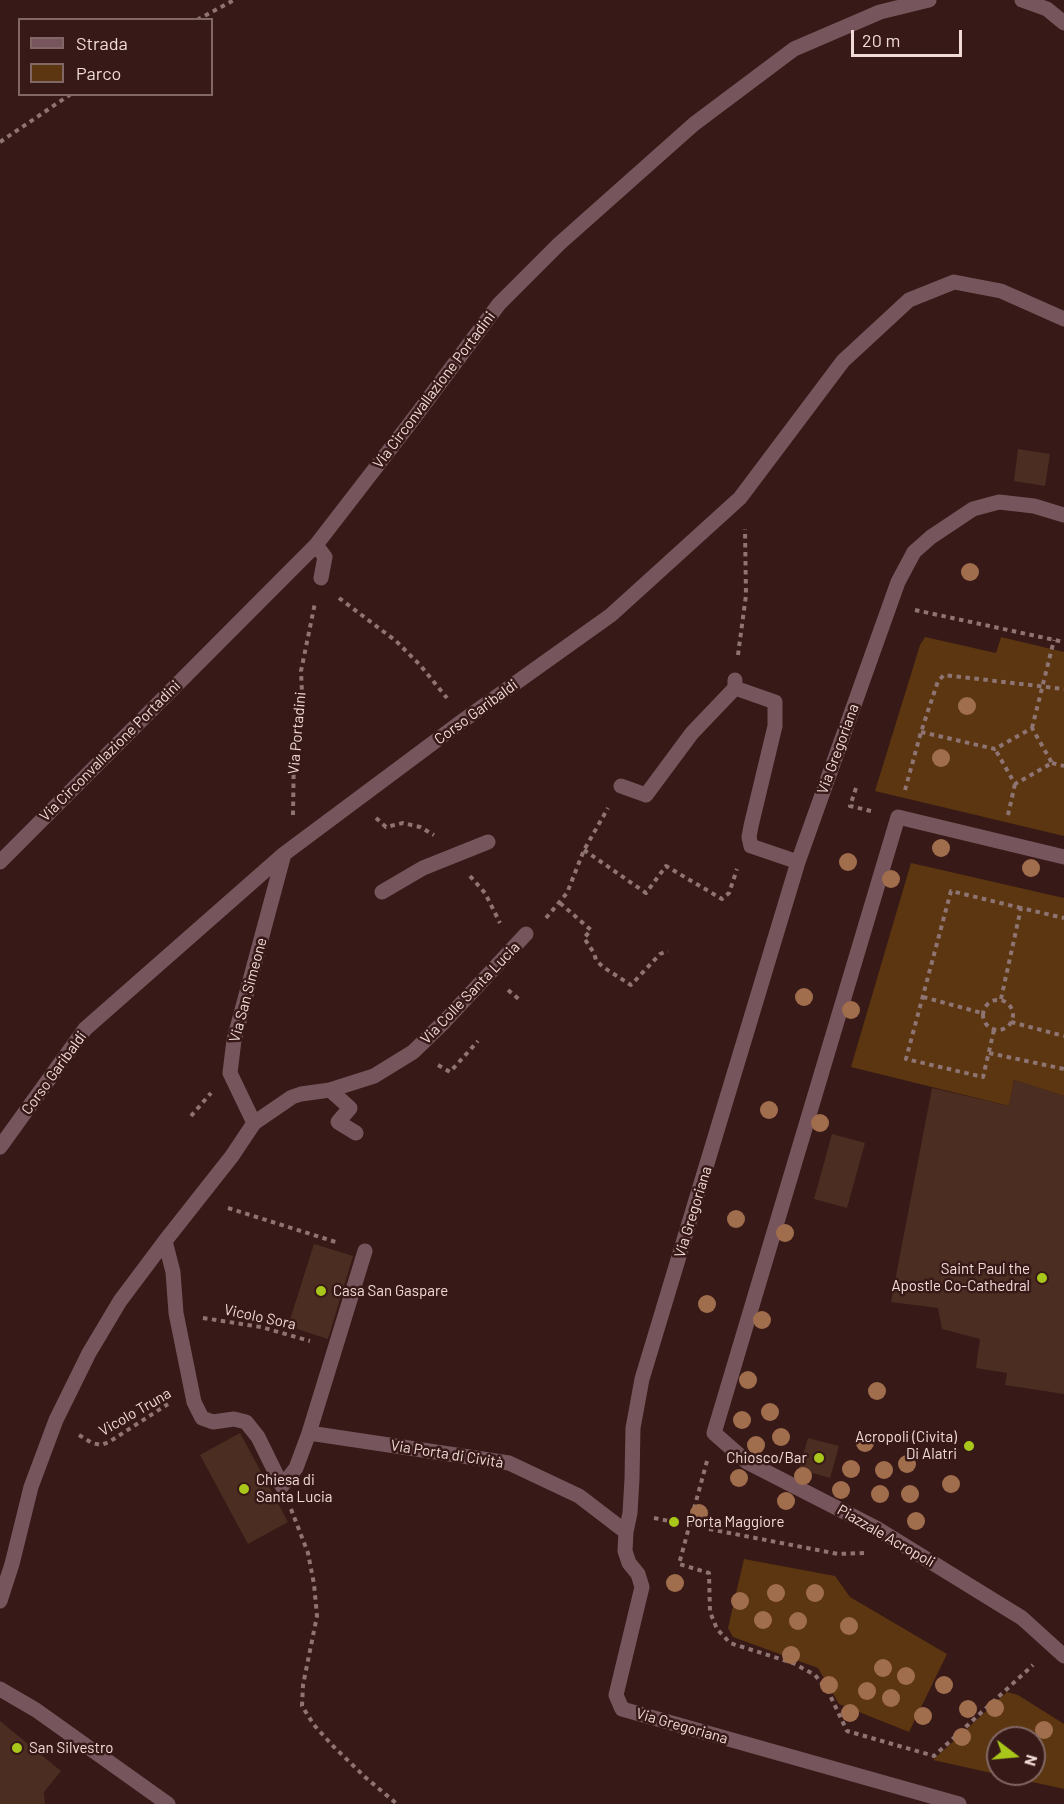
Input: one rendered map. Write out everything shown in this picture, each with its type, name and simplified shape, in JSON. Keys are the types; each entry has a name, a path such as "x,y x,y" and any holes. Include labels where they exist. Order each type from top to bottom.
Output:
{"street":[{"name":"Via Circonvallazione Portadini","path":"0,862 316,545 499,304 559,244 694,124 794,49 880,12 929,0"},
{"path":"1022,0 1047,9 1064,23"},
{"name":"Corso Garibaldi","path":"0,1147 86,1029 284,854 461,722 611,615 740,498 843,360 909,300 954,282 1001,291 1064,319"},
{"name":"Via Gregoriana","path":"959,1804 622,1709 616,1695 642,1587 638,1574 625,1551 630,1513 633,1428 642,1379 798,862 898,582 914,552 931,537 974,509 999,502 1034,506 1064,515"},
{"path":"316,545 325,556 321,578"},
{"path":"621,786 645,795 692,733 735,684 775,702 775,726 751,826 750,846 798,862"},
{"path":"714,1433 898,817 1064,857"},
{"path":"382,892 423,868 488,842"},
{"name":"Via San Simeone","path":"254,1123 230,1073 234,1040 284,854"},
{"name":"Via Colle Santa Lucia","path":"254,1123 292,1097 330,1090 374,1076 413,1052 526,934"},
{"path":"330,1090 350,1108 339,1122 356,1132"},
{"path":"0,1601 12,1564 31,1487 56,1420 94,1344 120,1301 232,1156 254,1123"},
{"path":"165,1241 173,1272 176,1313 194,1402 202,1418 213,1422 234,1419 246,1422 258,1437 282,1486 296,1468 309,1433 365,1251"},
{"name":"Via Porta di Cività","path":"309,1433 509,1463 579,1496 626,1532"},
{"name":"Piazzale Acropoli","path":"714,1433 747,1462 876,1528 1022,1618 1059,1651"},
{"path":"0,1689 36,1710 168,1804"}],"path":[{"path":"200,18 234,0"},
{"path":"0,142 68,96"},
{"path":"735,684 747,595 745,528"},
{"path":"338,597 396,641 444,692 452,706"},
{"path":"912,609 1064,642"},
{"name":"Via Portadini","path":"293,818 294,748 302,693 301,671 310,627"},
{"path":"1052,763 1032,728 1054,640"},
{"path":"858,780 850,806 898,817 921,732 938,681 944,675 1064,689"},
{"path":"921,732 995,749 1032,728"},
{"path":"995,749 1015,784 1052,763 1064,766"},
{"name":"Via Colle Santa Lucia","path":"526,934 550,915 567,893 584,850 621,786"},
{"path":"386,827 403,823 420,827 441,842"},
{"path":"584,850 646,893 666,866 720,901 729,893 737,867"},
{"path":"474,881 485,893 501,924"},
{"path":"994,1030 983,1077 906,1059 951,891 1064,918"},
{"path":"560,903 591,930 584,938 596,960 632,985 660,954 668,951"},
{"path":"1001,999 1022,908"},
{"path":"923,997 982,1013"},
{"path":"1001,999 1011,1007 1013,1016 1004,1029 994,1030 985,1023 982,1013 989,1002 1001,999"},
{"path":"1011,1022 1064,1036"},
{"path":"446,1070 452,1070 478,1041"},
{"path":"989,1053 1064,1069"},
{"path":"191,1116 218,1086"},
{"path":"228,1208 346,1246"},
{"name":"Vicolo Sora","path":"198,1317 261,1327 316,1342"},
{"name":"Vicolo Truna","path":"73,1431 92,1443 101,1445 177,1398"},
{"path":"714,1433 679,1564 709,1573 710,1612 717,1629 730,1643 793,1663 815,1675 828,1691 847,1731 934,1756 1059,1651"},
{"path":"282,1486 308,1553 317,1616 303,1685 302,1706 314,1725 333,1746 364,1777 397,1804"},
{"path":"709,1529 838,1554"}],"green space":[{"path":"925,637 996,653 1001,637 1064,652 1064,836 875,791 920,645"},
{"path":"911,863 1064,898 1064,1096 1014,1080 1009,1106 851,1067"},
{"path":"744,1559 835,1576 850,1597 947,1654 909,1732 839,1704 818,1668 733,1637 728,1628"},
{"path":"1007,1692 1018,1695 1064,1724 1064,1789 1046,1785 1046,1726 986,1726 986,1772 933,1760"}],"building":[{"path":"1018,449 1050,454 1045,486 1014,481"},
{"path":"1014,1080 1064,1096 1064,1394 1005,1385 1007,1373 976,1368 980,1339 942,1329 938,1308 891,1302 932,1088 1009,1106"},
{"path":"832,1134 865,1143 847,1208 814,1199"},
{"name":"Casa San Gaspare","path":"314,1244 353,1256 328,1339 288,1326"},
{"name":"Chiesa di Santa Lucia","path":"240,1433 288,1522 248,1544 200,1455"},
{"name":"Chiosco/Bar","path":"808,1438 839,1446 830,1478 799,1469"},
{"name":"San Silvestro","path":"0,1721 61,1771 44,1792 45,1804 0,1804"}],"place":[{"name":"Saint Paul the Apostle Co-Cathedral","path":"1042,1278"},
{"name":"Casa San Gaspare","path":"321,1291"},
{"name":"Acropoli (Civita) Di Alatri","path":"969,1446"},
{"name":"Chiosco/Bar","path":"819,1458"},
{"name":"Chiesa di Santa Lucia","path":"244,1489"},
{"name":"Porta Maggiore","path":"674,1522"},
{"name":"San Silvestro","path":"17,1748"}]}
